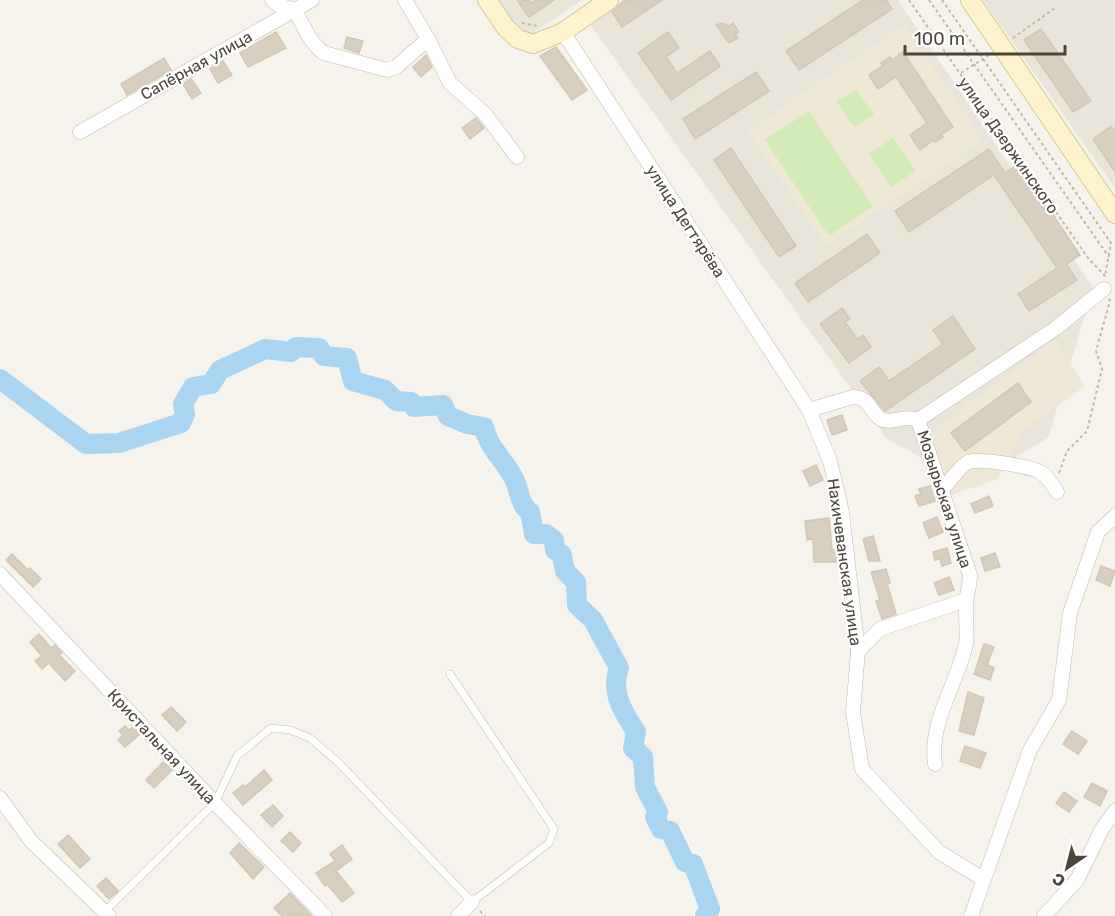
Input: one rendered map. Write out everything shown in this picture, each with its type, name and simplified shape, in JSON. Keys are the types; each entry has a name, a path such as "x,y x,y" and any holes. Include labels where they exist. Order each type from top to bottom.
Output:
{"street":[{"path":"272,0 278,5 295,10 312,41 324,53 387,70 396,68 428,39"},
{"name":"Сапёрная улица","path":"80,132 312,0"},
{"path":"405,0 450,83 485,114 517,157"},
{"path":"487,0 512,25 518,39 533,44 563,32 609,0"},
{"path":"970,0 1115,214"},
{"name":"улица Дегтярёва","path":"563,32 809,410"},
{"name":"Мозырьская улица","path":"935,764 933,748 936,729 966,643 966,600 970,587 970,575 918,420 1056,328 1107,288"},
{"path":"809,410 860,397 880,419 886,422 910,417 918,420"},
{"name":"Нахичеванская улица","path":"809,410 830,461 842,512 858,651 853,712 862,769 939,852 982,879"},
{"path":"942,489 965,463 975,460 1038,471 1055,489"},
{"path":"971,916 982,879 1030,750 1059,700 1070,613 1098,532 1115,516"},
{"name":"Кристальная улица","path":"0,574 215,803 325,916"},
{"path":"858,651 880,629 966,600"},
{"path":"0,798 31,841 107,913"},
{"path":"1044,916 1077,880 1102,829 1115,811"},
{"path":"458,916 472,902"}],"lane":[{"path":"107,913 215,803 237,756 271,728 290,730 310,738 340,764 472,902 549,843 554,829 450,674"}],"path":[{"name":"улица Дзержинского","path":"909,0 1088,258 1115,304"},
{"path":"929,0 1109,257"},
{"path":"942,0 1111,243 1107,288 1096,351 1102,369 1087,430 1066,451 1055,489"},
{"path":"960,74 1055,8"},
{"path":"512,25 534,27 542,25"}],"shaded area":[{"path":"497,0 582,0 524,39"},
{"path":"623,0 898,0 1093,288 1048,438 971,484 887,439 589,23"},
{"path":"983,0 1115,0 1115,188"},
{"path":"905,25 983,140 826,246 748,131"},
{"path":"1055,339 1085,386 1022,431 998,479 950,496 923,439"}],"green space":[{"path":"856,90 874,114 854,127 836,101"},
{"path":"809,111 873,206 829,236 765,140"},
{"path":"893,138 916,171 891,187 869,154"}],"building":[{"path":"517,0 529,0 531,3 536,0 554,0 529,17"},
{"path":"625,0 662,0 622,27 612,12"},
{"path":"863,0 886,0 892,9 799,70 786,51"},
{"path":"722,23 729,26 733,23 739,32 735,34 738,38 729,43 716,25"},
{"path":"1041,29 1091,101 1073,112 1024,40"},
{"path":"276,32 286,48 248,67 240,53"},
{"path":"668,32 679,48 666,57 677,73 710,51 720,66 671,100 638,53"},
{"path":"347,37 363,41 359,53 344,48"},
{"path":"556,47 587,90 572,100 540,56"},
{"path":"903,52 953,127 941,135 943,137 935,142 934,140 920,150 910,135 927,123 896,77 878,89 869,75 883,65 881,63 890,57 892,60"},
{"path":"426,55 432,67 421,77 413,67"},
{"path":"164,58 171,70 127,95 121,84"},
{"path":"223,61 232,75 218,83 210,69"},
{"path":"756,72 769,91 695,139 683,119"},
{"path":"191,79 201,93 192,99 183,84"},
{"path":"476,118 484,128 470,139 462,128"},
{"path":"1111,126 1115,132 1115,172 1093,139"},
{"path":"731,148 796,246 779,257 714,160"},
{"path":"989,149 1005,173 1019,164 1080,255 1066,264 1077,280 1029,311 1018,294 1057,268 994,175 909,232 895,211"},
{"path":"867,234 880,253 808,302 795,283"},
{"path":"842,308 850,319 845,322 857,339 863,335 871,347 849,363 820,324"},
{"path":"953,316 975,349 885,411 860,381 879,367 889,381 943,344 933,330"},
{"path":"1018,383 1031,402 965,451 951,433"},
{"path":"842,415 847,430 832,435 827,420"},
{"path":"816,465 823,480 810,486 803,471"},
{"path":"930,486 935,501 919,506 915,496 921,494 919,489"},
{"path":"989,496 993,506 975,513 971,504"},
{"path":"937,517 943,532 929,538 923,523"},
{"path":"829,518 832,550 837,550 837,562 814,562 813,539 807,540 805,521"},
{"path":"873,536 880,561 869,561 863,539"},
{"path":"947,548 951,563 942,566 940,559 935,560 933,552"},
{"path":"995,553 1000,567 985,571 981,558"},
{"path":"12,554 41,579 33,587 6,560"},
{"path":"1101,566 1115,571 1110,586 1096,580"},
{"path":"886,569 890,583 887,583 896,614 882,619 876,601 880,600 871,572"},
{"path":"949,577 954,590 939,595 934,583"},
{"path":"39,634 51,648 55,645 62,653 59,655 75,671 65,681 49,663 42,669 35,661 42,656 30,642"},
{"path":"984,644 994,647 987,665 994,668 990,680 974,674"},
{"path":"968,692 984,698 974,735 959,731"},
{"path":"171,707 186,722 177,731 162,715"},
{"path":"125,726 129,730 132,728 139,735 125,747 118,740 123,735 119,731"},
{"path":"1072,731 1087,741 1078,754 1063,744"},
{"path":"965,746 986,753 980,768 960,761"},
{"path":"163,762 172,770 154,788 146,780"},
{"path":"264,770 272,780 243,805 233,793 243,785 245,787"},
{"path":"1092,783 1107,791 1100,806 1084,797"},
{"path":"1064,792 1077,801 1069,812 1056,803"},
{"path":"273,805 283,816 272,827 261,815"},
{"path":"290,832 301,843 293,852 281,841"},
{"path":"68,835 90,859 80,868 58,844"},
{"path":"239,843 264,867 253,879 230,853"},
{"path":"342,845 352,859 336,871 354,893 342,902 328,885 325,886 316,873 335,861 330,854"},
{"path":"106,878 118,891 109,899 97,886"},
{"path":"290,893 312,916 282,916 274,908"}],"waterway":[{"path":"0,379 86,444 119,443 181,423 185,414 183,404 193,387 211,384 220,370 265,349 291,352 296,347 319,348 324,356 347,358 353,381 385,390 396,401 411,402 414,407 443,405 448,416 467,424 484,427 489,441 510,472 522,501 530,512 534,534 546,534 554,540 555,550 562,555 565,571 576,582 577,605 593,620 619,668 617,694 636,732 633,748 643,757 645,787 658,812 655,817 661,829 670,831 685,862 693,864 710,909 705,916"}]}
